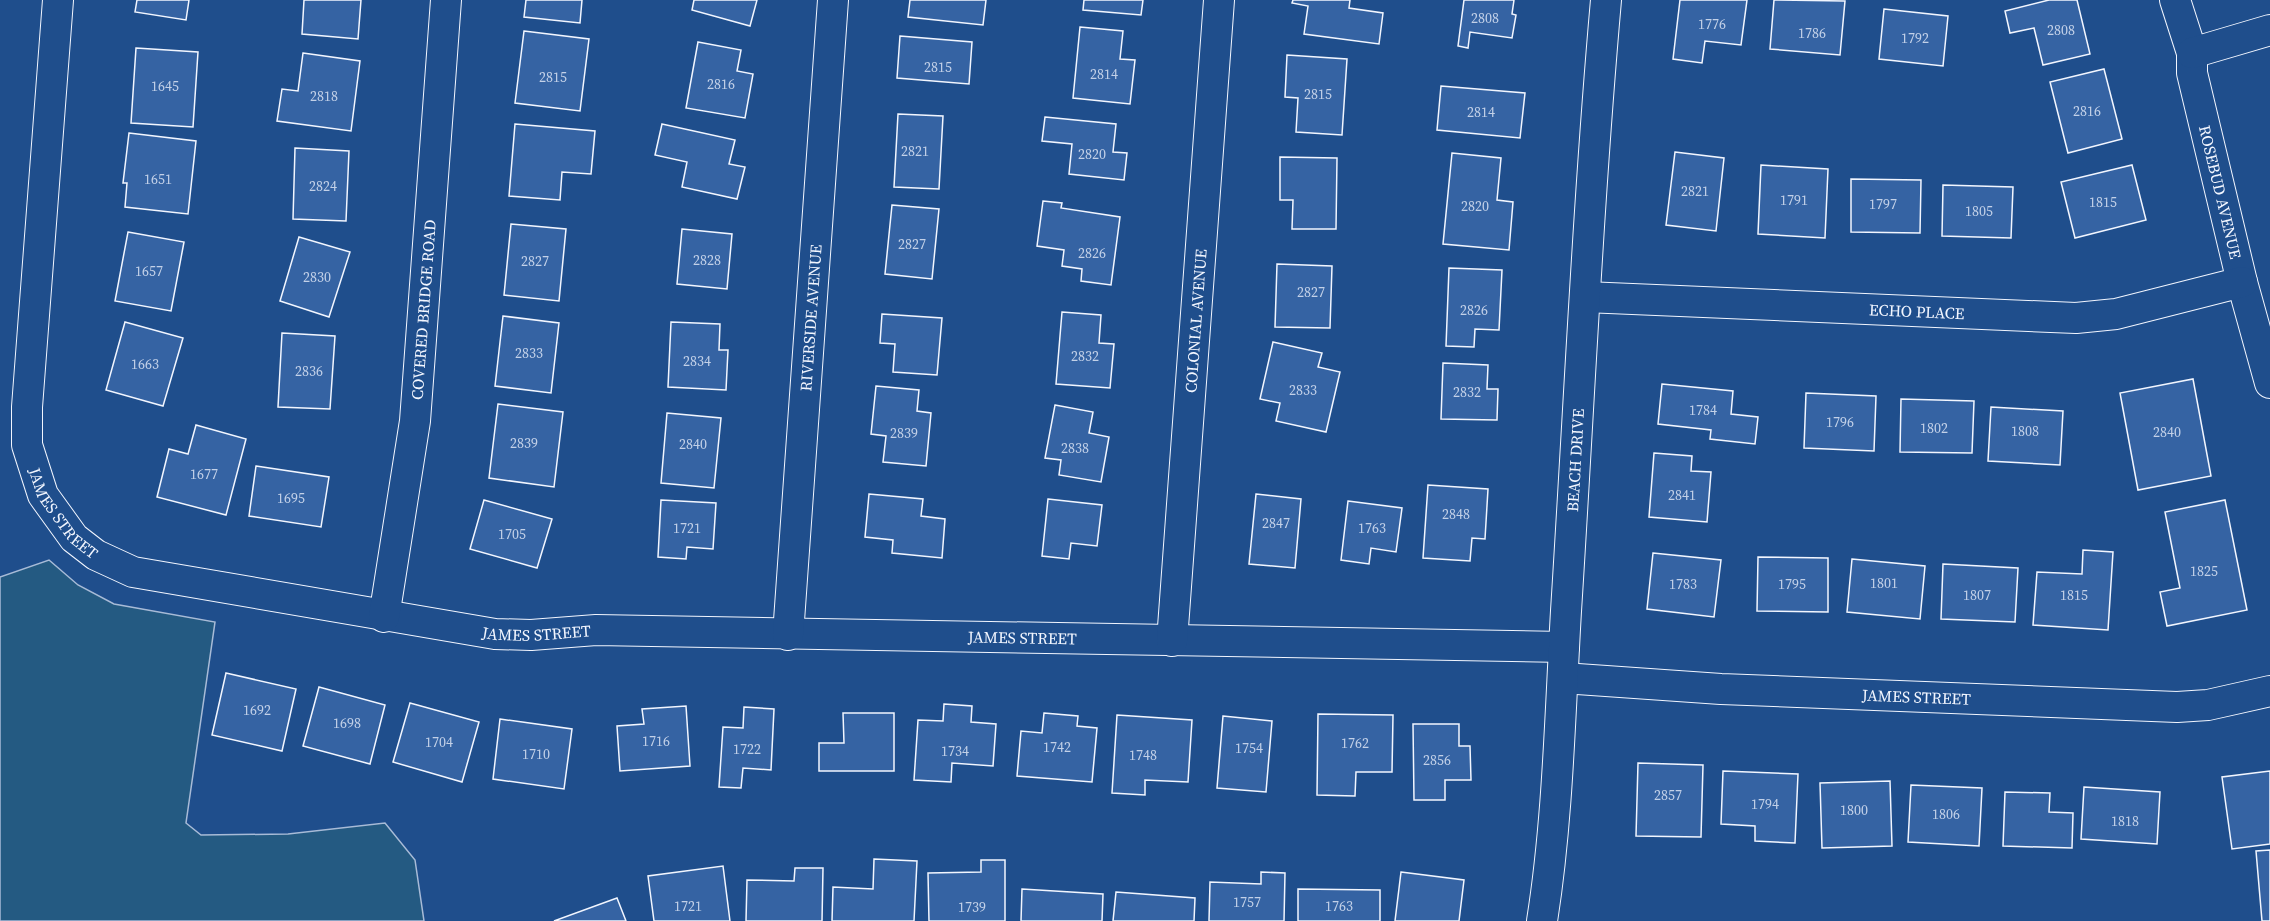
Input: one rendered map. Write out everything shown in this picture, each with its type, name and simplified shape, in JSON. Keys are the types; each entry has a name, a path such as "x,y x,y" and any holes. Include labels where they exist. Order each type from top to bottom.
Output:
{"street":[{"name":"JAMES STREET","path":"58,0 27,407 27,445 43,495 74,537 96,555 133,572 384,616 513,635 596,630 788,635 1564,646"},
{"name":"COVERED BRIDGE ROAD","path":"384,616 415,422 446,0"},
{"name":"RIVERSIDE AVENUE","path":"788,635 833,0"},
{"name":"COLONIAL AVENUE","path":"1172,641 1218,0"},
{"name":"BEACH DRIVE","path":"1542,921 1549,876 1563,678 1596,112 1606,0"},
{"name":"ROSEBUD AVENUE","path":"2175,0 2192,53 2192,73 2242,282 2270,383"},
{"path":"2192,53 2270,30"},
{"name":"ECHO PLACE","path":"1586,297 2076,318 2116,314 2242,282"},
{"name":"JAMES STREET","path":"1563,678 1721,689 2177,707 2208,705 2270,692"}],"shaded area":[{"path":"49,560 78,585 114,604 215,622 186,823 201,835 288,834 385,823 415,860 424,921 0,921 0,577"}],"building":[{"path":"137,0 189,0 186,20 135,12"},
{"path":"304,0 361,0 358,39 302,34"},
{"path":"526,0 582,0 580,23 524,17"},
{"path":"694,0 757,0 750,26 692,10"},
{"path":"910,0 986,0 983,25 908,17"},
{"path":"1084,0 1143,0 1141,15 1083,10"},
{"path":"1293,0 1350,0 1349,8 1383,13 1379,44 1304,34 1308,6 1292,3"},
{"path":"1464,0 1514,0 1512,14 1516,15 1512,38 1470,32 1468,48 1458,46"},
{"path":"1680,0 1747,0 1741,45 1705,41 1702,63 1673,59"},
{"path":"1774,0 1845,1 1840,55 1770,49"},
{"path":"2049,0 2077,0 2090,54 2043,65 2034,28 2010,33 2005,11"},
{"path":"1884,9 1948,16 1943,66 1879,59"},
{"path":"1080,27 1123,31 1120,59 1135,60 1130,104 1073,98"},
{"path":"524,31 589,39 580,111 515,103"},
{"path":"900,36 972,42 969,84 897,78"},
{"path":"698,42 741,50 737,71 753,74 745,118 686,108"},
{"path":"136,48 198,52 193,127 131,123"},
{"path":"303,53 360,61 351,131 277,121 282,89 298,91"},
{"path":"1287,55 1347,59 1342,135 1296,132 1298,98 1285,97"},
{"path":"2104,69 2122,139 2068,153 2050,82"},
{"path":"1441,86 1525,93 1520,138 1437,130"},
{"path":"898,114 943,116 939,189 894,187"},
{"path":"1045,117 1116,124 1113,152 1127,153 1124,180 1069,174 1072,144 1042,141"},
{"path":"515,124 595,131 591,174 562,172 560,200 509,196"},
{"path":"662,124 735,140 729,164 745,167 737,199 682,187 687,162 655,155"},
{"path":"129,133 196,141 188,214 125,207 127,183 123,183"},
{"path":"295,148 349,151 346,221 293,219"},
{"path":"1675,152 1724,158 1716,231 1666,225"},
{"path":"1452,153 1501,158 1497,200 1513,202 1509,250 1443,244"},
{"path":"1280,157 1337,158 1336,229 1292,229 1293,200 1280,200"},
{"path":"1761,165 1828,169 1825,238 1758,234"},
{"path":"2132,165 2146,220 2075,238 2061,182"},
{"path":"1851,179 1921,180 1920,233 1851,232"},
{"path":"1943,185 2013,187 2011,238 1942,236"},
{"path":"1043,201 1062,203 1061,208 1120,217 1111,285 1081,281 1082,269 1062,266 1064,250 1037,246"},
{"path":"892,205 939,209 932,279 885,274"},
{"path":"511,224 566,229 559,301 504,295"},
{"path":"682,229 732,234 727,289 677,284"},
{"path":"128,232 184,242 171,311 115,301"},
{"path":"299,237 350,252 329,317 280,301"},
{"path":"1277,264 1332,266 1330,328 1275,327"},
{"path":"1449,268 1502,270 1499,330 1475,329 1474,347 1446,346"},
{"path":"1062,312 1101,315 1099,343 1114,344 1110,388 1056,384"},
{"path":"882,314 942,318 937,375 893,372 895,344 880,343"},
{"path":"503,316 559,323 551,393 495,386"},
{"path":"125,322 183,338 163,406 106,390"},
{"path":"671,322 720,324 719,350 728,350 726,390 668,387"},
{"path":"282,333 335,336 330,409 278,407"},
{"path":"1273,342 1322,353 1318,367 1340,372 1326,432 1276,421 1280,403 1260,399"},
{"path":"1443,363 1488,365 1487,389 1498,389 1497,420 1441,419"},
{"path":"2193,379 2211,476 2138,490 2120,393"},
{"path":"1662,384 1733,391 1731,414 1758,417 1755,444 1710,439 1711,430 1658,424"},
{"path":"876,386 919,390 917,411 931,413 926,466 883,462 886,436 871,434"},
{"path":"1806,393 1876,396 1874,451 1804,448"},
{"path":"1901,399 1974,401 1972,453 1900,452"},
{"path":"498,404 563,412 554,487 489,478"},
{"path":"1055,405 1093,412 1089,433 1109,437 1101,482 1059,475 1061,460 1045,458"},
{"path":"1991,407 2063,411 2060,465 1988,461"},
{"path":"667,413 721,418 714,488 661,483"},
{"path":"196,425 246,439 226,515 157,497 169,449 188,454"},
{"path":"1654,453 1692,456 1691,471 1711,472 1707,522 1649,517"},
{"path":"256,466 329,477 321,527 249,516"},
{"path":"1428,485 1488,489 1485,539 1472,538 1470,561 1423,558"},
{"path":"869,494 923,499 921,516 945,519 942,558 892,553 893,540 865,537"},
{"path":"1256,494 1301,499 1295,568 1249,564"},
{"path":"1048,499 1102,505 1097,546 1071,543 1069,559 1042,556"},
{"path":"484,500 552,519 537,568 470,549"},
{"path":"661,500 716,503 713,549 687,547 686,559 658,557"},
{"path":"2225,500 2247,610 2167,626 2160,592 2180,588 2165,512"},
{"path":"1348,501 1402,508 1396,552 1371,548 1369,564 1341,560"},
{"path":"2083,550 2113,552 2108,630 2033,625 2037,572 2082,574"},
{"path":"1653,553 1721,560 1714,617 1647,609"},
{"path":"1758,557 1828,558 1828,612 1757,611"},
{"path":"1852,559 1925,566 1920,619 1847,612"},
{"path":"1943,564 2018,568 2015,622 1941,619"},
{"path":"226,673 296,689 282,751 212,735"},
{"path":"319,687 385,705 370,764 303,746"},
{"path":"410,703 479,722 462,782 393,762"},
{"path":"944,704 972,706 971,722 996,724 993,766 952,763 951,782 914,780 918,720 943,721"},
{"path":"686,706 690,766 620,771 617,726 644,724 642,709"},
{"path":"744,707 774,709 771,770 743,768 741,788 719,787 723,727 743,728"},
{"path":"843,713 894,713 894,771 819,771 819,743 844,743"},
{"path":"1044,713 1078,716 1077,726 1097,728 1092,782 1017,776 1021,731 1042,733"},
{"path":"1318,714 1393,715 1392,772 1356,772 1355,796 1317,795"},
{"path":"1117,715 1192,720 1188,782 1145,780 1145,795 1112,793"},
{"path":"1223,716 1272,721 1266,792 1217,788"},
{"path":"500,719 572,729 564,789 493,779"},
{"path":"1413,724 1459,724 1459,746 1470,746 1471,780 1445,780 1445,800 1414,800"},
{"path":"1638,763 1703,765 1701,837 1636,836"},
{"path":"1723,771 1798,774 1795,843 1755,841 1755,826 1721,824"},
{"path":"2270,771 2270,844 2232,849 2222,777"},
{"path":"1890,781 1892,846 1822,848 1820,783"},
{"path":"1911,785 1982,788 1979,846 1908,842"},
{"path":"2084,787 2160,792 2157,844 2081,839"},
{"path":"2005,792 2050,793 2049,812 2073,813 2072,848 2003,846"},
{"path":"2270,850 2270,921 2262,921 2256,851"},
{"path":"874,859 917,861 914,921 832,921 833,887 873,889"},
{"path":"981,860 1005,860 1005,921 929,921 928,873 981,872"},
{"path":"723,866 730,921 654,921 648,876"},
{"path":"795,868 823,868 822,921 746,921 747,880 794,881"},
{"path":"1261,872 1285,873 1284,921 1209,921 1210,882 1261,884"},
{"path":"1401,872 1464,880 1459,921 1395,921"},
{"path":"1022,889 1103,894 1102,921 1021,921"},
{"path":"1298,889 1380,890 1380,921 1298,921"},
{"path":"1116,892 1195,898 1194,921 1113,921"},
{"path":"617,898 626,921 554,921"}]}
